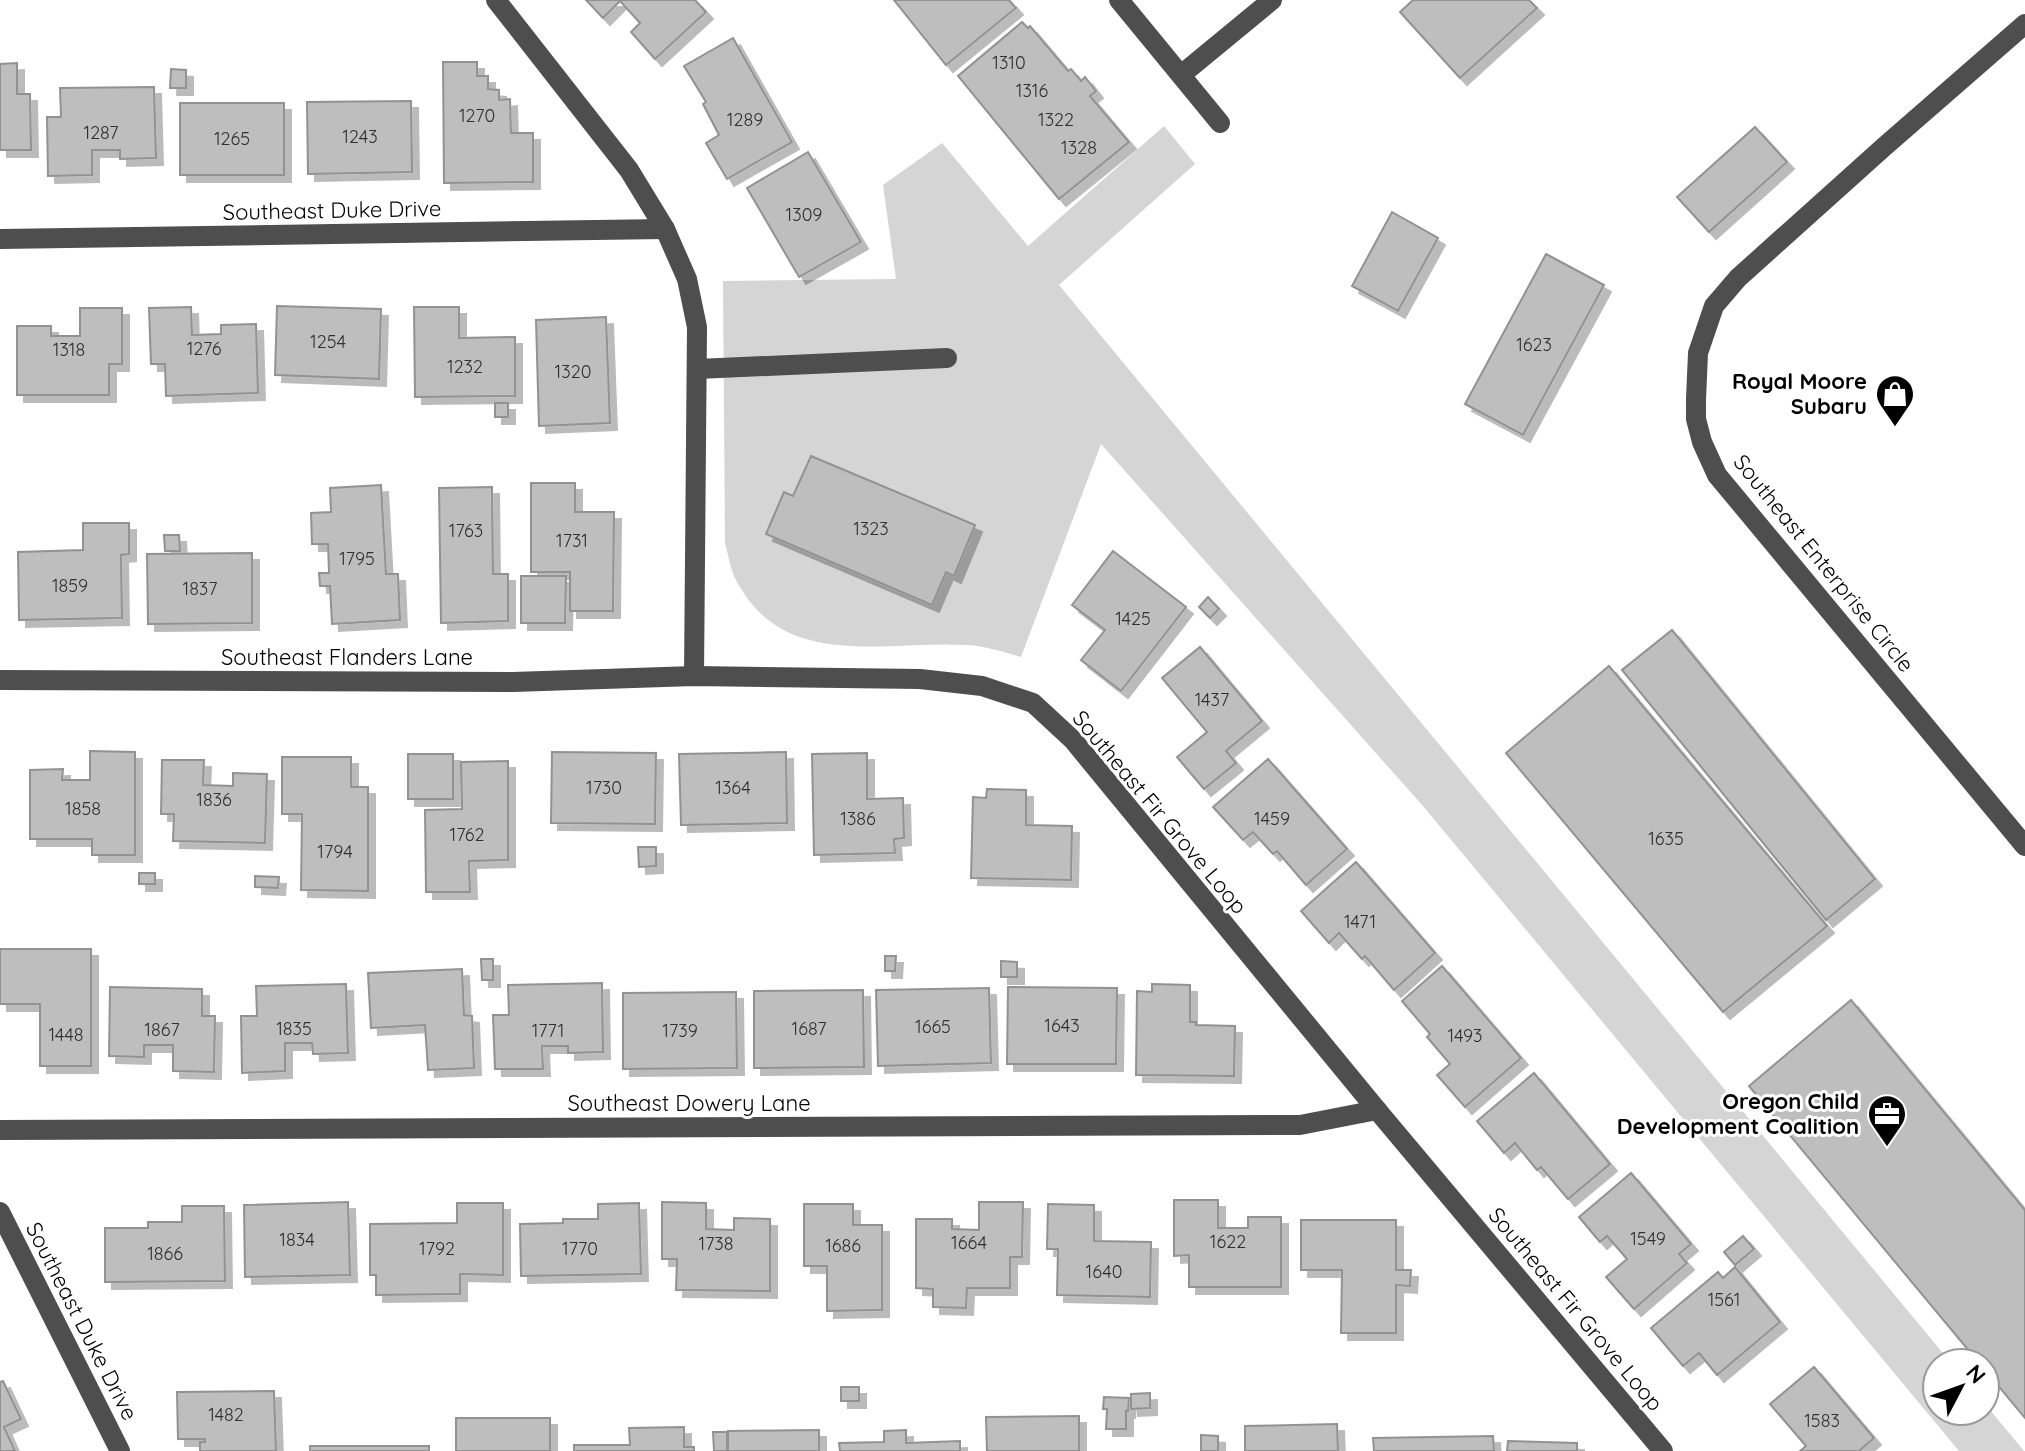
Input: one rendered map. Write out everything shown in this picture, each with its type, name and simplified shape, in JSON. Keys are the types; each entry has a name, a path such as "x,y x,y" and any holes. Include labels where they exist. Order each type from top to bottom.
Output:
{"street":[{"path":"496,0 629,170 665,229 687,279 697,327 694,676"},
{"path":"1119,0 1220,123"},
{"path":"1181,75 1272,0"},
{"name":"Southeast Enterprise Circle","path":"2025,24 1738,278 1714,306 1698,353 1696,399 1696,419 1702,442 1717,475 2025,846"},
{"name":"Southeast Duke Drive","path":"0,239 665,229"},
{"path":"697,369 947,358"},
{"name":"Southeast Flanders Lane","path":"0,680 513,682 694,676"},
{"name":"Southeast Fir Grove Loop","path":"694,676 920,679 982,686 1033,703 1073,740 1663,1451"},
{"name":"Southeast Dowery Lane","path":"0,1130 1300,1125 1377,1110"},
{"name":"Southeast Duke Drive","path":"0,1212 120,1451"}],"shaded area":[{"path":"1164,126 1195,164 1059,285 1938,1347 1921,1347 1921,1405 1423,806 1101,444 1021,657 967,645 837,645 807,639 779,627 755,608 735,578 725,543 723,281 896,279 883,185 942,143 1028,246"},
{"path":"2001,1423 2024,1451 1959,1451 1939,1427 2001,1427"}],"building":[{"path":"586,0 695,0 706,12 655,59 631,32 640,23 620,1 603,18"},
{"path":"894,0 1009,0 1016,8 946,65"},
{"path":"1413,0 1529,0 1537,8 1460,78 1400,12"},
{"path":"1022,22 1028,28 1030,26 1068,71 1071,69 1081,81 1085,77 1096,91 1090,96 1129,142 1059,199 958,76"},
{"path":"733,38 792,142 727,179 706,143 719,135 703,104 706,102 684,66"},
{"path":"443,62 477,62 477,76 488,76 488,89 499,90 499,100 510,99 511,133 533,133 533,182 444,183"},
{"path":"17,63 17,94 30,94 31,150 0,150 0,64"},
{"path":"171,69 186,70 186,88 170,88"},
{"path":"154,87 156,158 120,159 120,150 92,150 92,175 48,176 47,117 61,117 60,88"},
{"path":"411,101 412,172 308,174 307,102"},
{"path":"180,103 284,103 284,175 180,175"},
{"path":"1755,127 1787,162 1709,232 1677,197"},
{"path":"808,152 861,242 799,277 747,188"},
{"path":"1392,212 1438,238 1398,311 1352,286"},
{"path":"1546,254 1604,285 1523,435 1465,404"},
{"path":"277,306 381,309 379,379 275,375"},
{"path":"191,307 192,335 221,334 221,325 256,324 258,393 166,396 165,364 151,364 149,308"},
{"path":"414,307 459,307 459,338 515,337 515,396 415,397"},
{"path":"80,308 122,308 122,364 109,364 109,395 17,395 17,326 51,326 51,336 80,336"},
{"path":"606,317 610,423 539,426 536,320"},
{"path":"495,403 508,403 508,417 495,417"},
{"path":"811,456 975,525 954,576 946,572 932,605 766,534 784,492 793,496"},
{"path":"531,483 575,483 575,512 614,512 613,611 570,611 570,572 531,572"},
{"path":"381,485 386,574 398,574 400,620 332,624 330,586 320,586 319,573 329,573 328,544 312,544 311,513 331,512 330,488"},
{"path":"492,487 493,574 508,574 508,621 441,623 439,488"},
{"path":"83,523 129,523 129,554 121,555 122,618 19,620 18,552 83,550"},
{"path":"164,535 179,535 180,551 165,551"},
{"path":"1113,551 1186,607 1121,691 1081,660 1105,630 1072,605"},
{"path":"252,553 252,623 148,624 147,554"},
{"path":"521,576 566,576 565,623 521,623"},
{"path":"1208,597 1219,609 1210,618 1199,607"},
{"path":"1672,630 1875,879 1826,920 1622,670"},
{"path":"1200,647 1262,721 1226,751 1236,763 1204,789 1177,757 1207,732 1162,678"},
{"path":"1609,666 1827,926 1723,1012 1506,753"},
{"path":"90,751 135,752 135,855 92,855 92,839 30,839 30,770 63,769 62,780 90,780"},
{"path":"552,752 656,753 655,824 551,823"},
{"path":"786,752 787,823 681,825 679,754"},
{"path":"867,753 867,799 903,798 904,838 894,839 895,853 814,855 812,754"},
{"path":"408,754 453,754 453,799 408,799"},
{"path":"282,757 351,757 351,787 368,787 368,891 301,890 302,814 282,814"},
{"path":"1268,759 1347,849 1306,885 1277,851 1273,854 1253,832 1243,840 1213,807"},
{"path":"162,760 204,760 203,785 233,786 233,773 267,774 265,843 173,841 174,814 161,814"},
{"path":"508,761 508,860 469,861 470,892 426,892 425,810 462,809 461,762"},
{"path":"987,789 1026,790 1026,825 1072,826 1071,880 971,878 973,797 986,798"},
{"path":"638,847 656,847 656,866 639,867"},
{"path":"1356,862 1435,953 1394,990 1365,956 1362,959 1339,933 1329,943 1301,911"},
{"path":"139,873 155,873 155,884 139,884"},
{"path":"255,876 279,877 278,888 255,887"},
{"path":"0,949 91,949 91,1066 40,1066 40,1004 0,1004"},
{"path":"885,956 896,956 895,971 885,971"},
{"path":"481,959 493,959 493,980 482,980"},
{"path":"1001,961 1017,962 1017,977 1001,977"},
{"path":"1442,966 1521,1058 1465,1107 1437,1075 1450,1064 1402,1001"},
{"path":"462,969 464,1015 472,1016 474,1068 428,1070 425,1025 371,1028 368,973"},
{"path":"602,983 603,1052 568,1053 568,1046 542,1046 543,1069 495,1069 493,1015 509,1015 508,985"},
{"path":"346,984 348,1053 313,1054 312,1043 285,1043 285,1071 242,1073 241,1016 257,1016 256,986"},
{"path":"1152,984 1190,985 1190,1022 1196,1022 1196,1025 1235,1026 1234,1076 1136,1075 1137,991 1152,992"},
{"path":"110,987 202,989 202,1016 215,1016 214,1072 173,1071 173,1045 144,1045 144,1057 109,1056"},
{"path":"1008,987 1117,988 1116,1064 1007,1064"},
{"path":"989,988 991,1063 878,1066 876,990"},
{"path":"863,990 864,1067 754,1068 754,991"},
{"path":"736,992 737,1068 623,1069 623,993"},
{"name":"Oregon Child Development Coalition","path":"1851,1000 2025,1210 2025,1418 2001,1389 2001,1347 1966,1347 1749,1086"},
{"path":"1534,1073 1610,1164 1568,1199 1541,1167 1537,1170 1515,1143 1504,1153 1477,1121"},
{"path":"1631,1173 1691,1244 1679,1254 1687,1263 1634,1309 1606,1277 1627,1259 1607,1236 1600,1242 1579,1217"},
{"path":"1174,1200 1218,1200 1218,1228 1248,1228 1248,1217 1281,1217 1281,1287 1189,1287 1189,1255 1174,1256"},
{"path":"348,1202 350,1275 245,1277 244,1205"},
{"path":"662,1202 706,1203 706,1229 734,1230 734,1218 770,1219 770,1291 676,1290 677,1259 662,1259"},
{"path":"979,1202 1023,1202 1022,1257 1010,1257 1010,1288 967,1288 966,1308 933,1307 933,1289 916,1288 916,1219 952,1219 952,1229 979,1230"},
{"path":"457,1203 503,1203 503,1275 460,1274 460,1294 376,1295 376,1275 370,1275 370,1224 457,1223"},
{"path":"639,1203 641,1274 521,1276 520,1224 598,1219 598,1204"},
{"path":"804,1204 853,1204 853,1225 882,1225 882,1310 827,1311 827,1266 804,1266"},
{"path":"1048,1204 1094,1205 1094,1241 1151,1242 1150,1297 1057,1295 1058,1249 1047,1249"},
{"path":"182,1206 224,1206 225,1281 105,1282 105,1228 148,1228 148,1222 182,1222"},
{"path":"1301,1220 1396,1220 1396,1270 1411,1270 1410,1286 1396,1285 1396,1333 1341,1333 1342,1270 1301,1270"},
{"path":"1743,1236 1754,1249 1735,1265 1724,1252"},
{"path":"1735,1267 1780,1322 1717,1375 1699,1353 1683,1366 1651,1328 1718,1272 1723,1278"},
{"path":"1814,1367 1874,1438 1859,1451 1800,1451 1806,1446 1770,1404"},
{"path":"3,1381 21,1419 4,1427 15,1451 0,1451 0,1382"},
{"path":"841,1387 859,1387 859,1401 841,1401"},
{"path":"274,1391 276,1451 200,1451 200,1442 205,1442 205,1439 178,1439 177,1392"},
{"path":"1150,1393 1150,1408 1131,1409 1131,1394"},
{"path":"1104,1397 1129,1398 1126,1429 1106,1429"},
{"path":"1079,1416 1079,1451 987,1451 986,1417"},
{"path":"456,1418 550,1418 550,1451 456,1451"},
{"path":"1337,1424 1338,1451 1245,1451 1245,1426"},
{"path":"684,1427 684,1447 694,1447 694,1451 574,1451 574,1445 630,1445 629,1428"},
{"path":"819,1430 819,1451 728,1451 728,1431"},
{"path":"906,1430 906,1443 960,1441 960,1451 840,1451 839,1443 884,1442 884,1431"},
{"path":"713,1432 727,1432 727,1451 714,1451"},
{"path":"1201,1435 1218,1436 1218,1451 1201,1451"},
{"path":"1493,1436 1494,1451 1374,1451 1373,1438"},
{"path":"1508,1441 1577,1443 1577,1451 1507,1451"},
{"path":"310,1446 429,1446 429,1451 310,1451"}],"place":[{"name":"Royal Moore Subaru","path":"1895,428"},
{"name":"Oregon Child Development Coalition","path":"1887,1148"}]}
